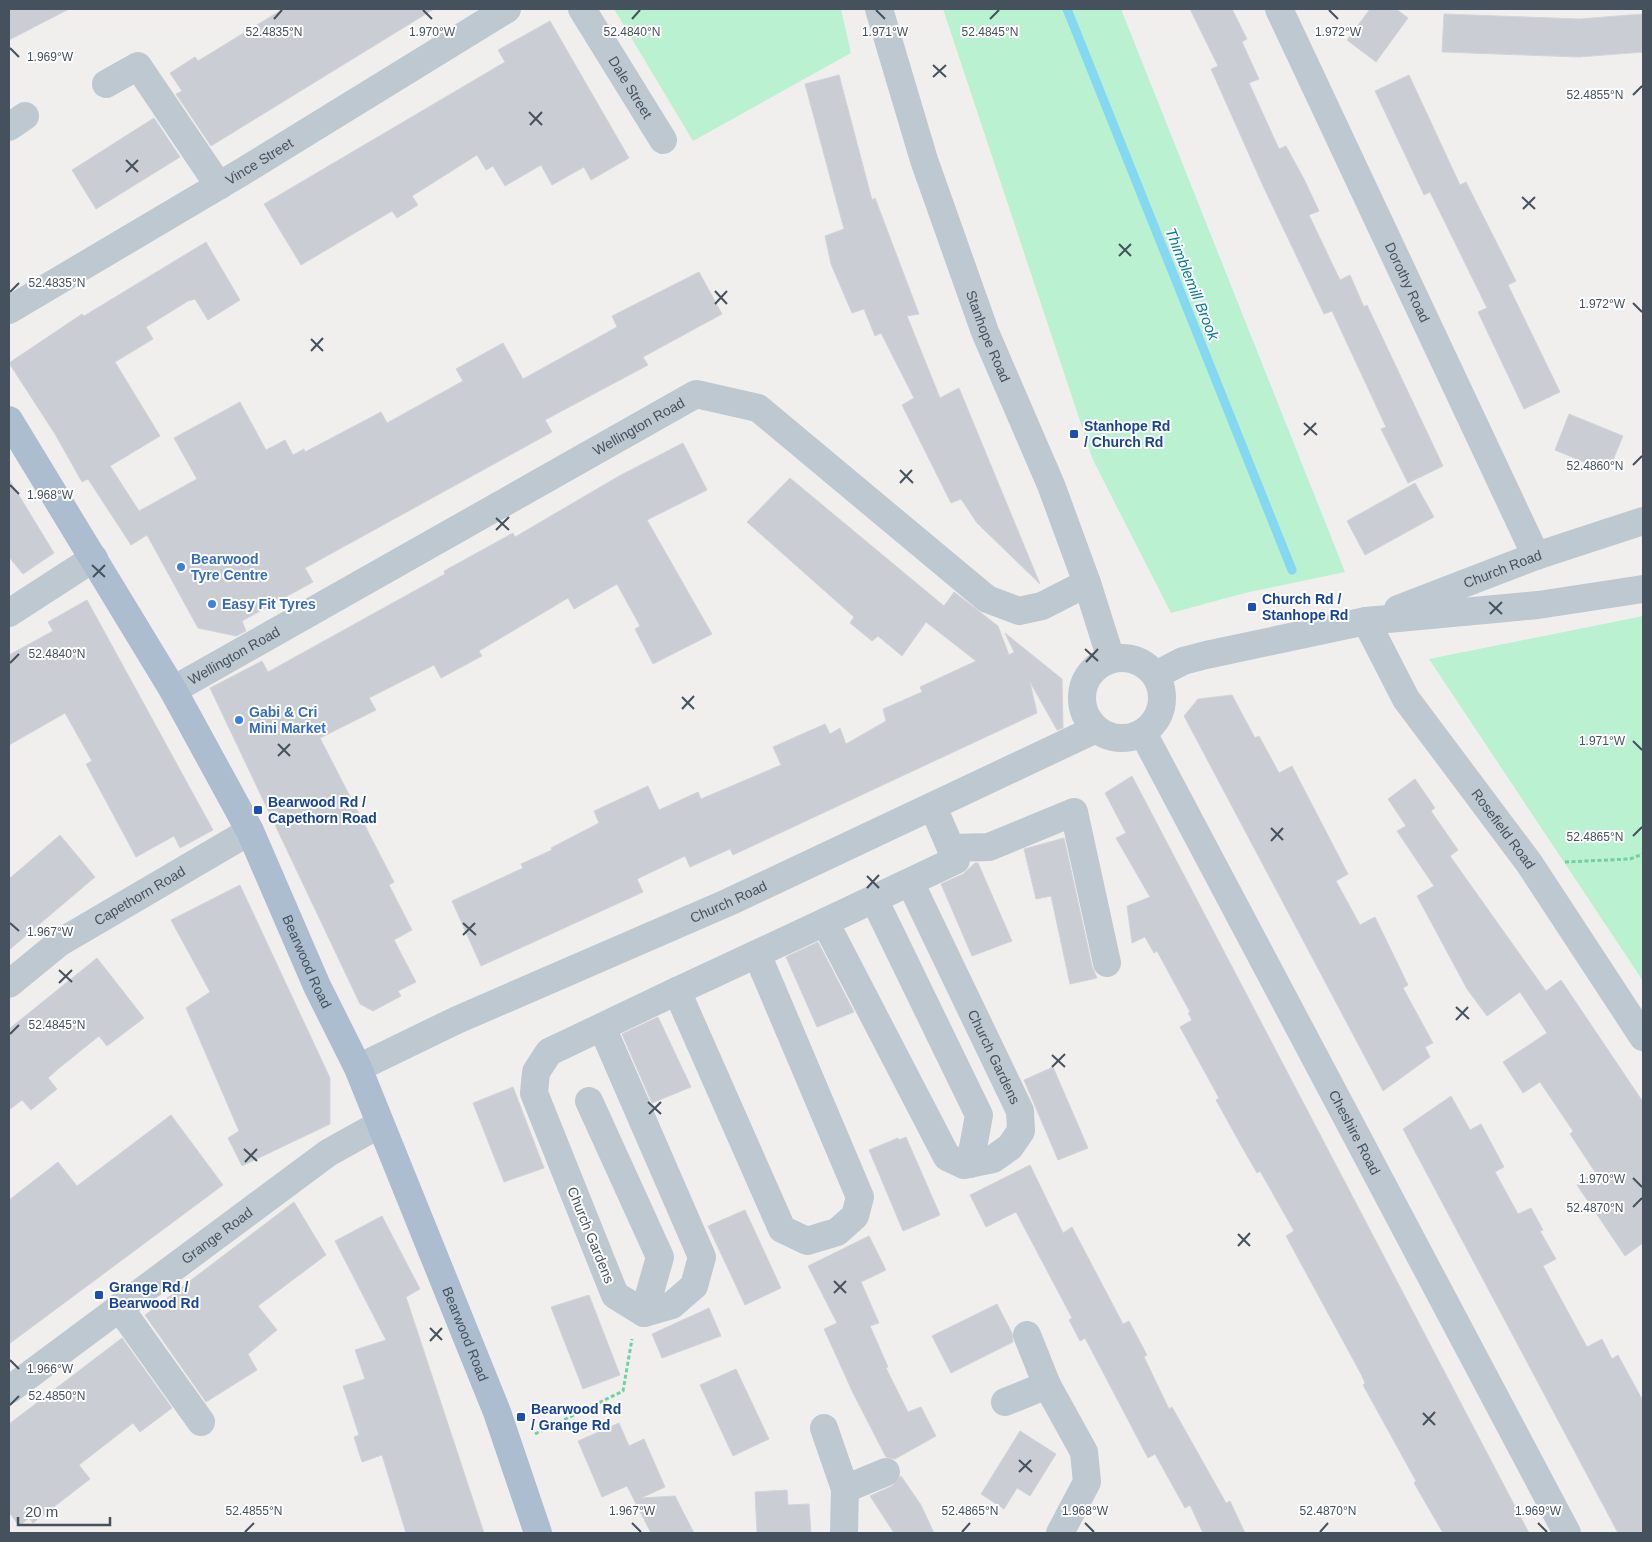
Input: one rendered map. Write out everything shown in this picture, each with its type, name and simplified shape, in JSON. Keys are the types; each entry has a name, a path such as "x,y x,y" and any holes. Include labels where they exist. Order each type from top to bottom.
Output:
{"main road":[{"name":"Bearwood Road","path":"9,420 172,690 250,831 317,986 358,1068 497,1412 538,1533"}],"street":[{"name":"Vince Street","path":"9,310 219,186 507,9"},
{"name":"Dale Street","path":"582,9 663,140"},
{"name":"Stanhope Road","path":"879,9 924,160 985,332 1051,485 1087,584 1111,659"},
{"name":"Dorothy Road","path":"1279,9 1536,556"},
{"path":"106,84 138,66 219,186"},
{"name":"Wellington Road","path":"172,690 696,394 758,408 987,599 1019,611 1042,606 1087,584"},
{"name":"Church Road","path":"1366,622 1536,556 1643,521"},
{"path":"9,612 94,558"},
{"name":"Church Road","path":"1156,675 1190,659 1366,622 1538,605 1643,590"},
{"name":"Rosefield Road","path":"1366,622 1406,700 1529,864 1643,1037"},
{"path":"1123,657 1136,659 1148,666 1156,675 1162,687 1163,700 1160,713 1154,724 1143,733 1132,737 1119,738 1107,735 1096,729 1085,714 1082,696 1084,683 1090,672 1099,664 1111,659 1123,657"},
{"name":"Church Road","path":"358,1068 457,1020 728,902 1096,729"},
{"name":"Cheshire Road","path":"1143,733 1567,1533"},
{"path":"933,807 951,848 989,847 1074,812 1107,964"},
{"name":"Capethorn Road","path":"9,984 59,943 250,831"},
{"name":"Church Gardens","path":"641,1311 614,1295 534,1093 536,1072 549,1052 956,860 951,848"},
{"name":"Church Gardens","path":"825,922 947,1157 964,1165 994,1159 1010,1147 1021,1131 1020,1111 910,882"},
{"path":"874,899 979,1115 970,1164"},
{"path":"677,991 782,1229 807,1241 837,1232 855,1216 860,1197 757,954"},
{"path":"602,1027 702,1257 694,1286 672,1305 641,1311"},
{"path":"589,1101 660,1257 641,1311"},
{"name":"Grange Road","path":"9,1390 328,1153 380,1124"},
{"path":"119,1307 201,1422"},
{"path":"1027,1335 1047,1385 1084,1452 1087,1482 1060,1533"},
{"path":"1004,1402 1047,1385"},
{"path":"824,1428 846,1489 844,1533"},
{"path":"846,1489 886,1472"}],"path":[{"path":"1529,864 1630,859 1643,854"},
{"path":"508,1446 623,1391 641,1311"}],"green space":[{"path":"614,9 841,9 851,53 693,141"},
{"name":"Thimblemill Brook","path":"943,9 1121,9 1345,572 1245,593 1171,613 1093,460"},
{"path":"1643,616 1643,981 1429,659"}],"building":[{"path":"9,9 69,9 9,40"},
{"path":"283,9 434,9 211,146 176,94 182,91 170,73 195,57 198,61"},
{"path":"1190,9 1232,9 1247,39 1242,42 1259,79 1249,83 1279,149 1286,146 1319,211 1309,215 1340,280 1350,275 1364,307 1367,305 1443,466 1408,483 1381,429 1386,427 1332,311 1324,314 1264,188 1211,69 1218,66"},
{"path":"1370,9 1396,9 1408,18 1376,62 1347,40"},
{"path":"1444,14 1580,19 1643,14 1643,52 1579,57 1442,52"},
{"path":"550,21 629,158 591,180 584,167 552,185 541,165 505,186 493,166 486,170 477,155 412,196 418,205 397,218 392,211 301,265 264,204 505,62 498,50"},
{"path":"839,75 872,200 875,198 919,314 907,316 940,398 959,388 1040,584 977,523 961,499 951,503 902,405 914,398 881,333 875,336 864,309 852,313 831,264 825,236 844,229 805,84"},
{"path":"1409,75 1460,185 1466,182 1516,281 1508,285 1560,392 1524,409 1478,312 1487,308 1430,192 1424,195 1375,91"},
{"path":"154,118 180,157 96,209 72,170"},
{"path":"206,242 240,300 208,320 195,299 188,301 146,327 153,339 115,362 160,436 110,466 139,511 197,479 174,438 240,402 266,450 285,440 293,455 304,449 305,452 381,412 387,423 463,381 456,369 503,343 523,379 617,327 612,316 699,272 722,314 643,357 648,365 545,420 552,432 305,568 313,582 242,621 246,631 236,636 198,628 147,535 131,545 88,479 82,482 55,434 9,363 82,314 84,316"},
{"path":"1569,414 1623,436 1608,472 1555,450"},
{"path":"683,443 707,490 647,520 712,634 653,664 635,629 640,626 617,584 574,609 568,598 479,651 482,656 441,678 434,665 369,698 376,710 320,738 394,882 389,885 412,930 394,940 416,982 398,991 401,996 373,1011 360,1004 210,688 262,661 268,672 445,574 444,571 513,533 515,537 619,476"},
{"path":"790,478 944,606 954,592 998,626 1009,655 1014,652 1005,633 1062,679 1063,728 1057,730 1030,682 1037,713 733,855 730,849 690,867 685,856 637,879 643,892 481,966 452,901 523,868 521,864 552,850 551,848 599,823 594,811 648,786 659,810 698,792 701,799 781,765 773,747 825,724 830,734 840,728 846,744 886,721 883,709 922,692 920,687 976,661 926,622 902,656 878,636 872,641 850,623 854,617 747,522"},
{"path":"9,479 54,553 23,574 9,557"},
{"path":"1415,483 1434,517 1365,555 1347,521"},
{"path":"87,600 213,830 180,848 174,836 136,857 86,764 92,761 65,713 9,745 9,655 53,631 48,622"},
{"path":"1232,695 1255,738 1259,736 1279,773 1292,766 1348,874 1336,881 1360,925 1375,917 1408,985 1403,988 1433,1043 1425,1047 1430,1057 1383,1091 1184,716 1198,699"},
{"path":"1132,776 1529,1533 1443,1533 1414,1483 1416,1481 1363,1385 1365,1383 1361,1374 1286,1236 1294,1231 1260,1171 1257,1173 1242,1147 1216,1100 1219,1098 1180,1027 1192,1020 1188,1013 1190,1012 1157,951 1154,953 1145,937 1132,943 1127,906 1150,897 1116,838 1126,833 1105,793"},
{"path":"1415,779 1435,808 1431,811 1458,850 1450,856 1546,991 1561,980 1643,1102 1643,1243 1625,1256 1577,1185 1595,1172 1570,1134 1573,1131 1540,1082 1523,1093 1503,1062 1547,1033 1520,992 1487,1016 1467,989 1417,896 1434,886 1397,831 1406,826 1388,799"},
{"path":"60,835 95,877 9,950 9,879"},
{"path":"1064,838 1092,966 1097,978 1070,984 1051,896 1036,899 1024,849"},
{"path":"975,863 978,863 1012,941 972,956 941,884 963,874"},
{"path":"240,885 330,1078 330,1124 242,1166 228,1138 239,1131 186,1008 210,992 171,920"},
{"path":"818,942 854,1012 817,1027 786,957"},
{"path":"97,958 144,1018 107,1046 99,1036 58,1069 48,1078 57,1089 31,1110 22,1100 9,1110 9,1029"},
{"path":"658,1017 691,1087 652,1103 622,1034"},
{"path":"1053,1067 1088,1148 1058,1160 1024,1080"},
{"path":"513,1087 544,1168 504,1182 473,1103"},
{"path":"1451,1096 1470,1130 1481,1124 1504,1167 1495,1172 1518,1214 1531,1208 1543,1230 1540,1231 1556,1259 1543,1266 1587,1347 1602,1339 1612,1359 1618,1355 1643,1401 1643,1533 1618,1533 1403,1129"},
{"path":"171,1115 223,1185 9,1344 9,1200 58,1162 77,1186"},
{"path":"906,1137 940,1215 903,1231 869,1150 898,1138 899,1140"},
{"path":"1030,1165 1063,1233 1072,1227 1123,1324 1129,1321 1147,1355 1144,1357 1169,1409 1172,1407 1226,1503 1230,1501 1245,1533 1203,1533 1190,1505 1185,1508 1155,1454 1148,1458 1085,1338 1080,1341 1069,1320 1072,1318 1016,1212 986,1227 970,1195"},
{"path":"294,1202 326,1255 258,1306 277,1330 248,1354 257,1370 206,1402 145,1315"},
{"path":"745,1210 781,1288 745,1305 708,1226"},
{"path":"382,1216 420,1289 406,1297 484,1533 406,1533 382,1455 362,1462 354,1437 359,1435 343,1386 365,1379 355,1350 386,1340 335,1241"},
{"path":"869,1236 886,1270 861,1282 879,1323 870,1326 888,1367 886,1368 908,1412 921,1407 936,1436 895,1459 886,1457 853,1393 824,1329 837,1323 808,1266"},
{"path":"589,1295 620,1375 583,1389 551,1307"},
{"path":"997,1304 1012,1333 1013,1342 951,1373 932,1336"},
{"path":"709,1308 721,1336 662,1358 652,1334"},
{"path":"122,1338 172,1408 140,1432 133,1423 79,1465 90,1479 33,1523 29,1518 19,1526 9,1512 9,1424"},
{"path":"736,1369 769,1439 733,1456 700,1385"},
{"path":"619,1423 629,1446 644,1439 665,1487 641,1498 675,1496 694,1533 651,1533 627,1486 602,1497 578,1441"},
{"path":"1020,1431 1056,1454 1030,1496 1017,1488 1004,1509 981,1494"},
{"path":"901,1476 921,1505 934,1533 894,1533 870,1496 892,1486"},
{"path":"787,1490 788,1505 809,1504 811,1533 757,1533 755,1492"}],"waterway":[{"name":"Thimblemill Brook","path":"1067,9 1292,570"}],"place":[{"name":"Stanhope Rd / Church Rd","path":"1074,434"},
{"name":"Bearwood Tyre Centre","path":"181,567"},
{"name":"Easy Fit Tyres","path":"212,604"},
{"name":"Church Rd / Stanhope Rd","path":"1252,607"},
{"name":"Gabi & Cri Mini Market","path":"239,720"},
{"name":"Bearwood Rd / Capethorn Road","path":"258,810"},
{"name":"Grange Rd / Bearwood Rd","path":"99,1295"},
{"name":"Bearwood Rd / Grange Rd","path":"521,1417"}]}
